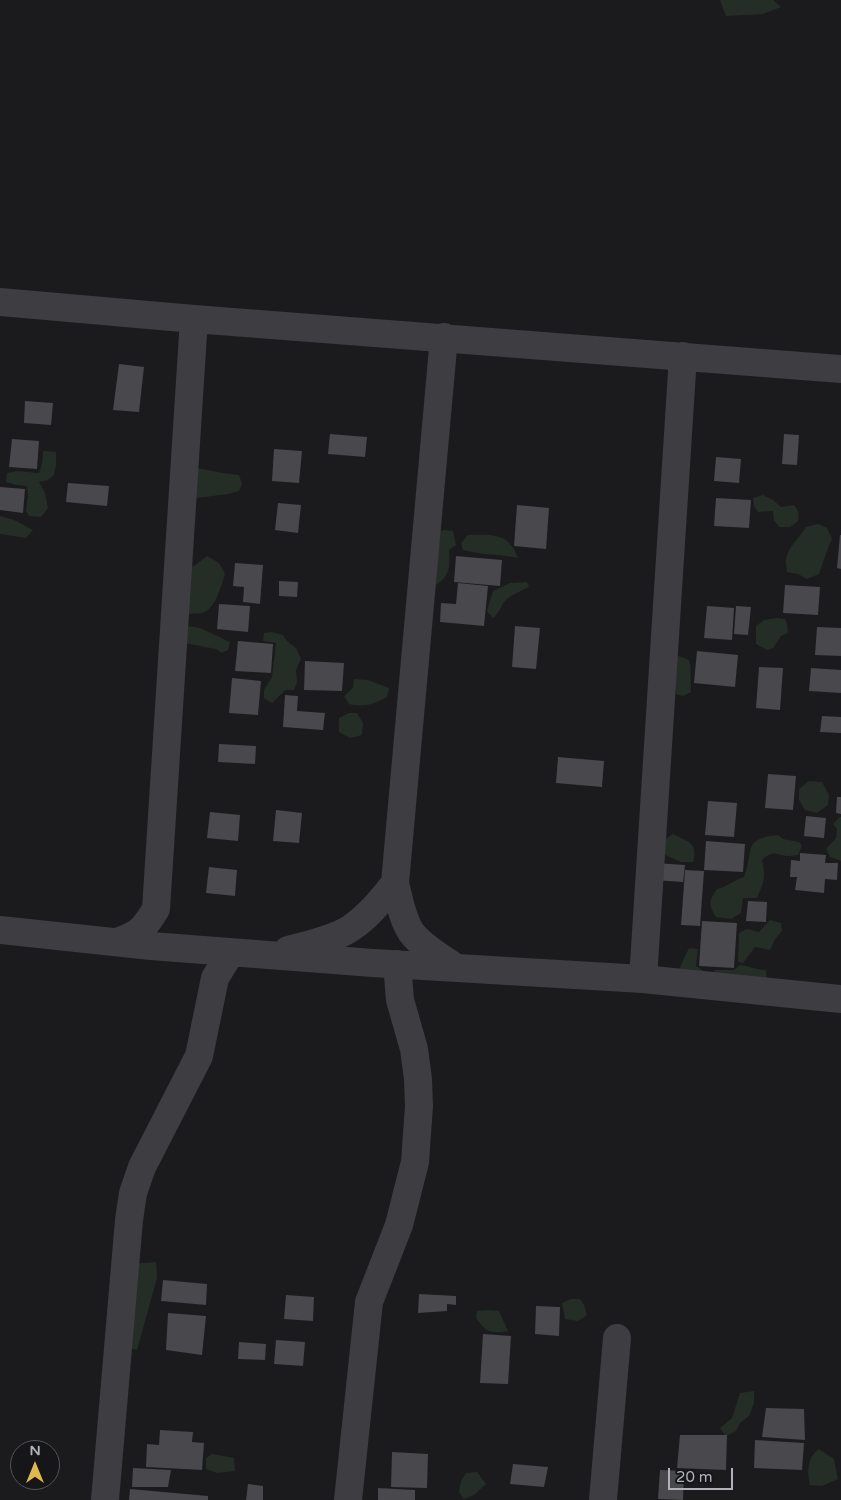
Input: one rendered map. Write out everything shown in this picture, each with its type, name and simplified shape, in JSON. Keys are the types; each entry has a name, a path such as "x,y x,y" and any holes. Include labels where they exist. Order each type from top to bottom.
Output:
{"street":[{"path":"0,302 841,368"},
{"path":"117,942 134,936 145,928 156,910 194,318"},
{"path":"444,337 395,883 403,914 411,932 423,944 456,968"},
{"path":"643,978 683,356"},
{"path":"269,954 339,935 350,929 376,906 395,883"},
{"path":"156,910 171,931 187,948"},
{"path":"0,930 230,952 373,963 643,978 841,999"},
{"path":"105,1500 129,1220 133,1193 142,1168 199,1056 214,978 230,952"},
{"path":"348,1500 369,1302 399,1225 415,1162 419,1106 418,1079 414,1049 400,1000 397,964"},
{"path":"602,1500 617,1338"}],"shaded area":[{"path":"720,0 773,0 781,7 763,14 726,16"},
{"path":"43,451 56,452 54,475 48,480 39,482 45,493 48,508 41,517 29,516 26,511 27,486 6,482 7,473 17,471 39,473"},
{"path":"195,468 239,475 242,484 239,491 197,498 187,488"},
{"path":"763,495 781,507 794,505 798,513 798,521 790,527 779,527 774,520 773,511 758,512 754,506 753,498"},
{"path":"0,516 14,520 33,530 26,538 0,534"},
{"path":"818,524 827,528 832,539 819,574 807,579 798,574 787,572 786,559 792,546 806,527"},
{"path":"444,530 453,531 456,545 449,550 449,566 446,575 434,586 428,534"},
{"path":"468,535 491,535 502,538 515,551 518,558 463,550 461,543"},
{"path":"207,556 219,563 225,574 211,607 202,613 189,614 186,565 194,566"},
{"path":"527,582 529,587 506,600 493,618 487,611 493,591 510,583"},
{"path":"785,619 788,633 781,636 773,648 767,650 756,644 756,626 764,620"},
{"path":"178,627 200,628 230,642 228,650 222,653 216,649 184,643"},
{"path":"272,632 283,635 296,648 301,659 296,670 297,682 294,690 285,690 272,703 264,698 264,690 272,677 276,643 263,641 264,633"},
{"path":"679,656 689,660 690,668 691,692 683,696 676,694 674,660"},
{"path":"354,679 368,680 389,688 387,697 369,705 349,704 344,696 353,688"},
{"path":"349,713 357,713 363,723 362,735 350,738 339,732 339,718"},
{"path":"809,781 822,782 829,795 828,805 817,813 805,810 799,800 799,789"},
{"path":"840,817 841,861 830,857 826,849 836,838 837,829 833,824"},
{"path":"673,834 691,844 694,851 693,862 681,862 665,855 664,840"},
{"path":"778,835 783,839 799,842 802,846 798,855 786,856 773,853 766,856 762,860 764,880 757,898 743,898 741,913 731,919 716,917 711,903 717,889 744,877 751,847 754,843 759,839"},
{"path":"770,920 781,923 782,931 775,939 770,950 755,947 743,963 738,962 739,933 747,929 759,932"},
{"path":"689,948 698,949 696,966 705,972 681,976 680,967"},
{"path":"740,965 766,970 767,981 716,989 714,970 734,970"},
{"path":"156,1262 157,1278 137,1350 126,1347 131,1264"},
{"path":"571,1299 580,1299 584,1305 587,1315 578,1321 565,1319 562,1303"},
{"path":"477,1311 499,1311 508,1331 493,1332 483,1326 476,1318"},
{"path":"754,1391 754,1403 749,1416 740,1423 736,1431 726,1436 720,1428 732,1418 740,1393"},
{"path":"819,1449 834,1459 838,1479 822,1486 810,1485 808,1475 810,1460"},
{"path":"212,1454 234,1458 235,1471 217,1473 206,1469 206,1458"},
{"path":"477,1472 486,1484 474,1495 464,1499 459,1492 461,1481 466,1473"}],"building":[{"path":"119,364 144,367 139,412 113,410"},
{"path":"25,401 53,403 51,425 24,423"},
{"path":"330,434 367,437 365,457 328,454"},
{"path":"784,434 799,435 797,465 782,464"},
{"path":"12,439 39,441 37,469 9,467"},
{"path":"274,449 302,451 299,483 272,481"},
{"path":"716,457 741,459 739,483 714,481"},
{"path":"68,483 109,486 107,506 66,502"},
{"path":"0,487 25,489 23,513 0,510"},
{"path":"716,498 751,500 749,528 714,526"},
{"path":"278,503 301,505 298,533 275,530"},
{"path":"517,505 549,508 546,549 514,546"},
{"path":"841,535 841,569 837,568"},
{"path":"456,556 502,560 500,586 454,582"},
{"path":"235,563 263,565 260,604 243,602 244,587 233,586"},
{"path":"279,581 298,582 297,597 279,596"},
{"path":"458,583 488,586 484,626 440,622 441,603 456,604"},
{"path":"785,585 820,587 818,615 783,613"},
{"path":"219,604 250,606 248,632 217,629"},
{"path":"707,606 734,608 732,640 704,638"},
{"path":"736,606 751,607 748,635 734,634"},
{"path":"515,626 540,628 536,669 512,667"},
{"path":"817,627 841,628 841,656 815,655"},
{"path":"238,641 273,644 271,673 235,671"},
{"path":"697,651 738,655 735,687 694,683"},
{"path":"305,661 344,663 342,691 304,690"},
{"path":"759,667 783,668 780,710 756,708"},
{"path":"811,668 841,670 841,693 809,691"},
{"path":"232,678 261,681 258,715 229,713"},
{"path":"285,695 298,696 297,711 325,713 323,730 283,727"},
{"path":"822,716 841,717 841,733 820,732"},
{"path":"219,744 256,746 255,764 218,762"},
{"path":"558,757 604,761 602,787 556,783"},
{"path":"768,774 796,776 793,810 765,808"},
{"path":"837,797 841,797 841,814 836,813"},
{"path":"708,801 737,803 734,837 705,835"},
{"path":"276,810 302,813 299,843 273,841"},
{"path":"210,812 240,815 238,841 207,838"},
{"path":"806,816 826,818 824,838 804,836"},
{"path":"706,841 745,844 743,872 704,870"},
{"path":"800,853 826,855 825,863 838,863 837,880 825,879 824,893 795,890 797,877 790,877 791,860 800,861"},
{"path":"655,863 685,865 683,882 654,880"},
{"path":"209,867 237,870 235,896 206,893"},
{"path":"685,870 704,871 700,926 681,925"},
{"path":"748,901 767,902 766,922 746,921"},
{"path":"702,921 737,923 734,968 699,966"},
{"path":"163,1280 207,1284 206,1305 161,1301"},
{"path":"419,1294 456,1296 456,1305 447,1304 447,1311 418,1313"},
{"path":"286,1295 314,1297 313,1321 284,1319"},
{"path":"536,1306 560,1307 559,1336 535,1334"},
{"path":"168,1313 206,1316 202,1355 166,1350"},
{"path":"483,1334 511,1336 508,1384 480,1383"},
{"path":"276,1340 305,1342 303,1366 274,1364"},
{"path":"239,1342 266,1344 265,1360 238,1359"},
{"path":"766,1408 804,1409 805,1440 762,1437"},
{"path":"160,1430 193,1432 192,1442 204,1443 202,1470 146,1467 147,1444 159,1445"},
{"path":"680,1435 727,1435 726,1470 677,1468"},
{"path":"755,1440 804,1443 802,1470 754,1468"},
{"path":"392,1452 428,1454 427,1488 391,1487"},
{"path":"513,1464 548,1467 544,1487 510,1484"},
{"path":"133,1468 171,1470 168,1487 132,1487"},
{"path":"660,1470 684,1471 683,1500 658,1499"},
{"path":"248,1484 263,1486 263,1500 246,1500"},
{"path":"378,1488 415,1490 415,1500 378,1500"},
{"path":"130,1489 208,1496 208,1500 129,1500"}]}
